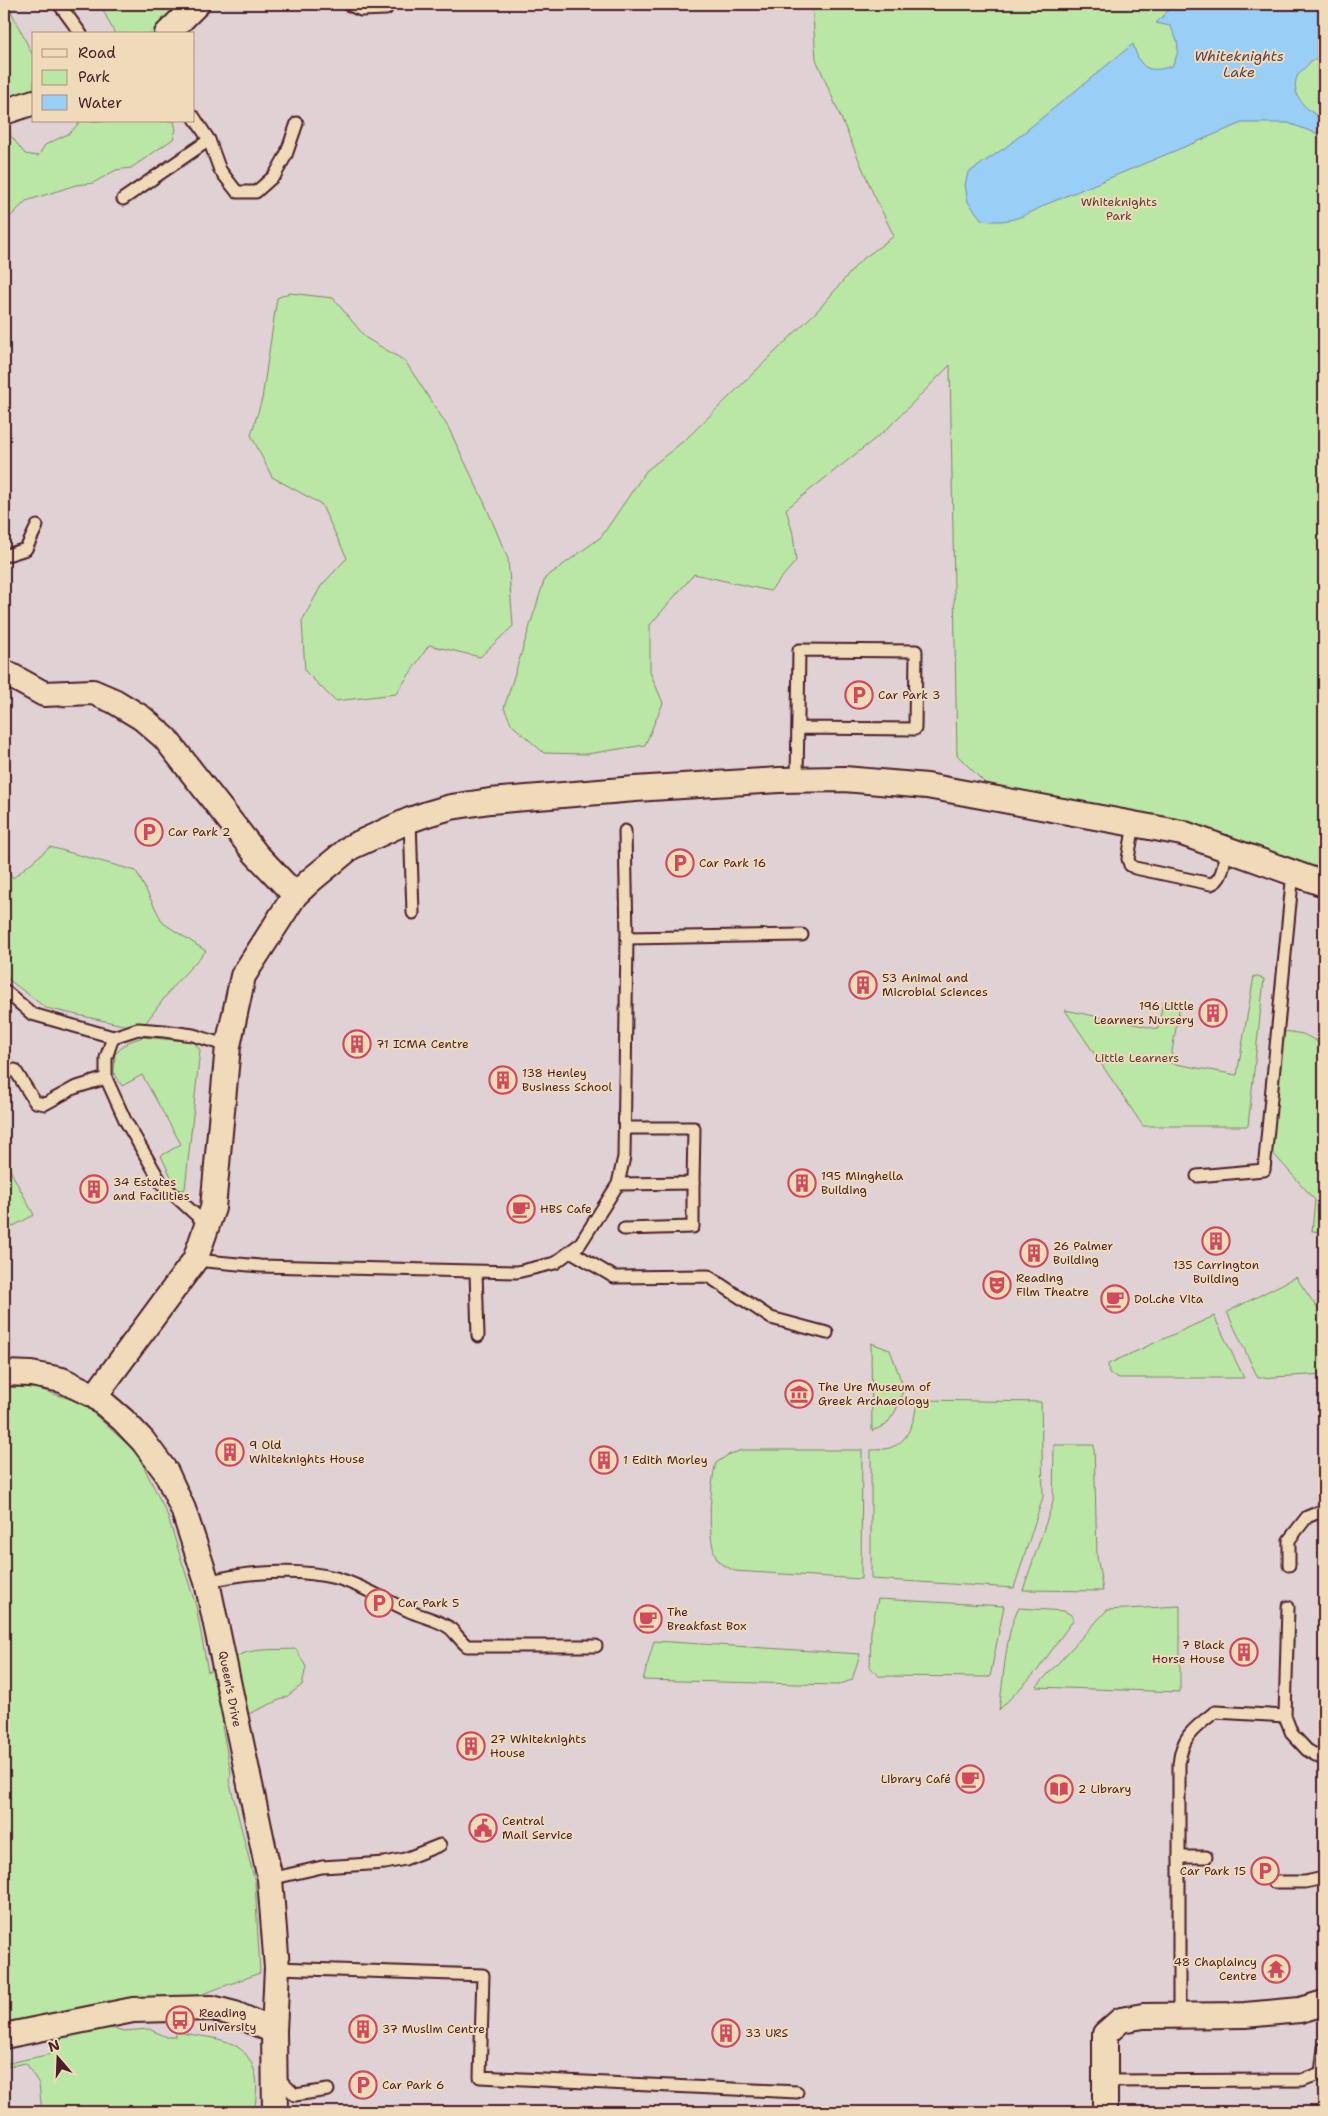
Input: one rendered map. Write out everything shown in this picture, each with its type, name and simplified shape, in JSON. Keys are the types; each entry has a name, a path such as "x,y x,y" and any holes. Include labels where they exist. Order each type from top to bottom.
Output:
{"street":[{"path":"169,32 197,4"},
{"path":"4,112 32,103"},
{"path":"4,672 44,694 93,692 114,701 142,718 165,738 256,854 295,895"},
{"path":"94,1396 195,1260 208,1226 214,1208 228,1046 243,976 295,895 351,847 410,820 451,808 490,801 635,789 844,779 927,786 1182,833 1324,884"},
{"name":"Queen's Drive","path":"4,1373 31,1374 62,1380 94,1396 123,1420 143,1440 166,1472 183,1509 207,1582 270,1879 277,1968 274,2032 276,2112"},
{"path":"1105,2112 1105,2034 1121,2020 1143,2016 1245,2015 1300,2010 1324,2003"},
{"path":"4,2036 133,2010 212,2008 235,2014 274,2032"}],"lane":[{"path":"59,4 80,32"},
{"path":"347,4 360,10 386,8 388,4"},
{"path":"195,119 209,140 220,170 237,192 256,192 275,175 286,155 297,123"},
{"path":"123,199 209,140"},
{"path":"4,556 26,549 37,526"},
{"path":"797,780 799,650 916,651 916,729 798,728"},
{"path":"410,820 413,913"},
{"path":"1134,824 1128,859 1130,865 1135,868 1211,884 1216,883 1220,877 1226,848"},
{"path":"195,1260 260,1266 517,1272 555,1263 572,1252 580,1244 618,1184 624,1157 627,938 625,831"},
{"path":"1197,1176 1264,1170 1292,872"},
{"path":"627,938 802,935"},
{"path":"4,990 32,1014 113,1037 138,1029 164,1031 193,1035 228,1046"},
{"path":"113,1037 106,1058 106,1078 125,1120 162,1184 208,1226"},
{"path":"15,1070 35,1102 45,1104 74,1088 106,1078"},
{"path":"624,1229 693,1227 694,1128 625,1128"},
{"path":"618,1184 693,1183"},
{"path":"572,1252 614,1277 708,1276 771,1318 827,1333"},
{"path":"476,1272 478,1336"},
{"path":"1289,1565 1289,1540 1307,1517 1324,1510"},
{"path":"207,1582 228,1576 258,1573 298,1573 336,1578 450,1628 467,1646 596,1646"},
{"path":"1288,1607 1285,1716 1292,1734 1307,1750 1324,1760"},
{"path":"1179,2016 1179,1764 1181,1747 1196,1726 1215,1712 1285,1716"},
{"path":"270,1879 322,1867 385,1863 405,1859 440,1845"},
{"path":"1179,1857 1206,1857"},
{"path":"1274,1882 1305,1882 1324,1878"},
{"path":"277,1968 483,1975 480,2077 797,2092"},
{"path":"1105,2081 1302,2080 1321,2073 1324,2048"},
{"path":"276,2076 295,2095 328,2090"}],"shaded area":[{"path":"4,4 1324,4 1324,2112 4,2112"}],"green space":[{"path":"4,4 22,4 11,11 32,54 32,98 4,108"},
{"path":"109,4 194,4 161,32 114,32 102,8"},
{"name":"Whiteknights Park","path":"812,4 1324,4 1324,884 988,786 957,755 950,365 886,430 786,509 793,534 796,561 770,591 694,574 650,625 650,672 663,703 645,745 587,754 544,753 512,725 504,708 545,578 601,537 646,471 686,439 819,309 860,261 894,236 873,193 816,59"},
{"path":"80,122 174,122 176,130 173,139 131,168 116,170 93,183 76,185 26,201 4,223 4,133 12,137 25,154 38,156 45,145 70,133"},
{"path":"289,293 333,298 366,338 405,361 448,427 485,504 508,559 513,626 480,657 429,645 396,694 335,701 305,671 302,621 321,586 347,558 321,504 272,477 251,435 262,399 277,298"},
{"path":"50,847 136,871 163,923 206,951 175,984 141,1029 46,1008 4,976 4,864 13,878"},
{"name":"Little Learners","path":"1254,976 1264,979 1248,1126 1143,1126 1065,1010 1158,1029 1163,1002 1180,1005 1170,1063 1237,1075"},
{"path":"1285,1031 1303,1034 1324,1045 1324,1232 1312,1231 1315,1200 1271,1151"},
{"path":"143,1037 194,1042 200,1050 185,1189 178,1191 161,1156 181,1144 142,1075 122,1086 114,1073 115,1054 128,1042"},
{"path":"4,1159 34,1215 4,1231"},
{"path":"1296,1277 1324,1318 1324,1374 1258,1378 1227,1312"},
{"path":"1214,1316 1244,1378 1120,1378 1109,1374 1108,1364"},
{"path":"871,1343 890,1350 902,1383 902,1396 895,1412 886,1425 872,1431"},
{"path":"4,1387 36,1388 82,1403 137,1453 167,1514 196,1606 208,1672 245,1653 267,1650 296,1649 306,1667 302,1685 286,1697 222,1726 231,1774 229,1780 255,1882 260,1973 197,1996 155,1996 4,2027"},
{"path":"920,1400 1041,1402 1043,1497 1014,1588 871,1579 871,1450 887,1449 903,1439 911,1427 916,1406"},
{"path":"1054,1445 1094,1445 1097,1556 1103,1591 1023,1590 1053,1502"},
{"path":"742,1450 862,1450 861,1579 735,1571 718,1561 712,1541 710,1513 714,1472 716,1463 728,1455"},
{"path":"878,1599 1004,1606 990,1677 878,1676 870,1667 871,1631"},
{"path":"1180,1606 1180,1692 1036,1687 1107,1610"},
{"path":"1019,1608 1064,1611 1073,1616 1073,1620 1037,1671 999,1710 1008,1642"},
{"path":"654,1641 860,1654 852,1680 838,1685 643,1680"},
{"path":"83,2023 125,2031 149,2029 167,2037 176,2037 176,2032 218,2039 238,2047 246,2054 252,2064 256,2077 255,2112 42,2112 39,2084 26,2063 4,2067 4,2064 51,2054 57,2042"}],"water":[{"name":"Whiteknights Lake","path":"1175,4 1324,4 1324,60 1312,60 1298,75 1296,89 1301,102 1312,112 1324,118 1324,136 1288,123 1242,123 1047,204 1023,216 1001,221 982,220 968,202 965,185 968,173 1006,147 1133,44 1139,59 1146,67 1156,69 1172,66 1178,51 1175,37 1170,26 1156,23"}],"place":[{"name":"Car Park 3","path":"859,695"},
{"name":"Car Park 2","path":"149,832"},
{"name":"Car Park 16","path":"680,863"},
{"name":"53 Animal and Microbial Sciences","path":"863,985"},
{"name":"196 Little Learners Nursery","path":"1213,1013"},
{"name":"71 ICMA Centre","path":"357,1044"},
{"name":"138 Henley Business School","path":"503,1080"},
{"name":"195 Minghella Building","path":"802,1183"},
{"name":"34 Estates and Facilities","path":"94,1189"},
{"name":"HBS Cafe","path":"521,1209"},
{"name":"135 Carrington Building","path":"1216,1241"},
{"name":"26 Palmer Building","path":"1034,1253"},
{"name":"Reading Film Theatre","path":"997,1285"},
{"name":"Dol.che Vita","path":"1115,1299"},
{"name":"The Ure Museum of Greek Archaeology","path":"799,1394"},
{"name":"9 Old Whiteknights House","path":"230,1452"},
{"name":"1 Edith Morley","path":"604,1460"},
{"name":"Car Park 5","path":"379,1603"},
{"name":"The Breakfast Box","path":"648,1619"},
{"name":"7 Black Horse House","path":"1244,1652"},
{"name":"27 Whiteknights House","path":"471,1746"},
{"name":"Library Café","path":"970,1779"},
{"name":"2 Library","path":"1059,1789"},
{"name":"Central Mail Service","path":"483,1828"},
{"name":"Car Park 15","path":"1265,1871"},
{"name":"48 Chaplaincy Centre","path":"1276,1969"},
{"name":"Reading University","path":"180,2020"},
{"name":"37 Muslim Centre","path":"363,2029"},
{"name":"33 URS","path":"726,2033"},
{"name":"Car Park 6","path":"363,2085"}]}
